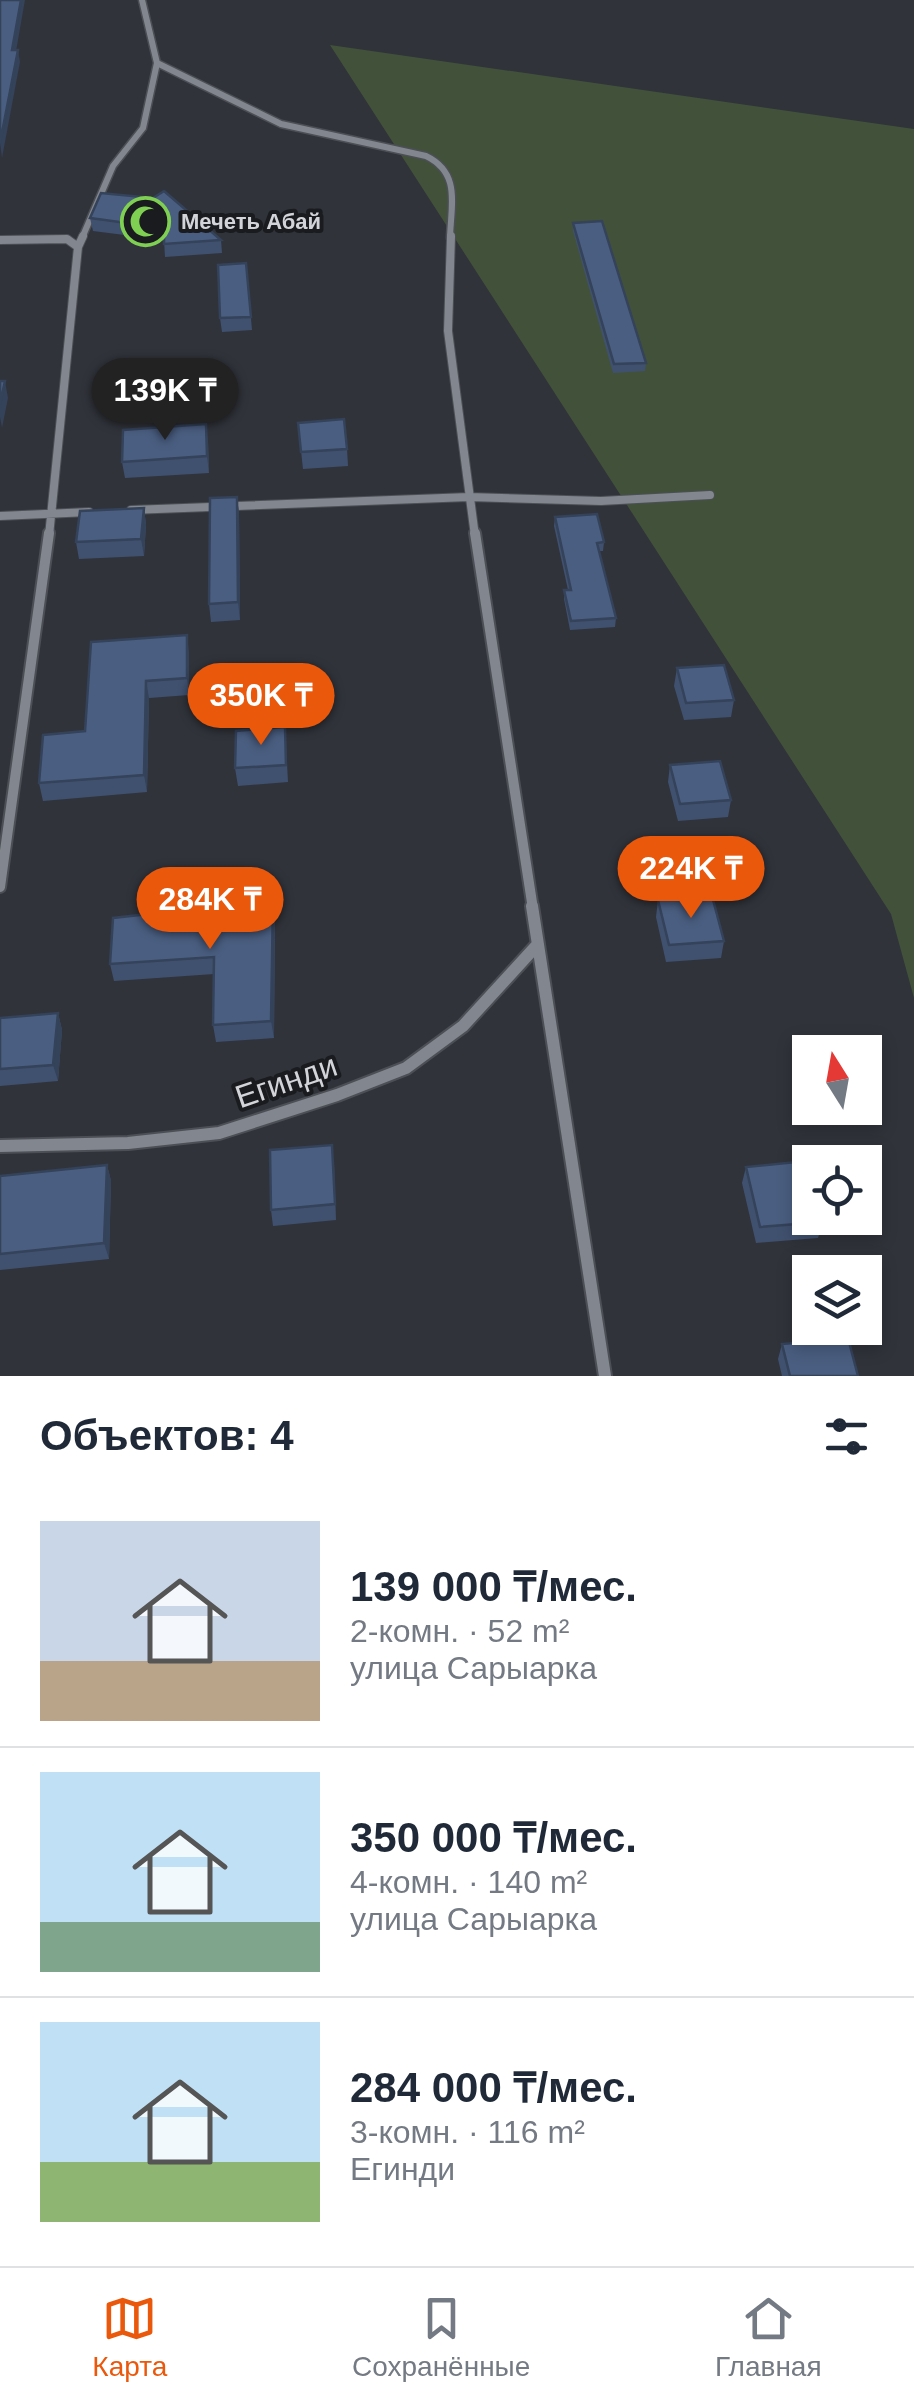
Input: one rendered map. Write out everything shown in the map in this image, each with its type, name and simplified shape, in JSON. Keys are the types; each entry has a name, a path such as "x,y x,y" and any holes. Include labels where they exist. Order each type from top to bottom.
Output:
{"street":[{"path":"0,887 52,513 78,247 113,166 143,128 157,63 142,0"},
{"path":"157,63 281,124 382,144 442,164 452,180 448,331 468,497 605,1376"},
{"path":"0,240 67,239 78,247"},
{"path":"0,516 468,497 600,501 710,495"},
{"name":"Егинди","path":"0,1146 128,1144 219,1133 372,1082 406,1068 463,1026 538,944"}],"green space":[{"path":"330,45 914,129 914,998 891,914"}],"building":[{"path":"0,0 21,0 12,50 18,50 0,143"},
{"path":"164,191 221,240 164,244 164,228 90,218 101,193 153,198"},
{"path":"602,221 646,363 614,364 573,223"},
{"path":"246,263 251,317 220,318 218,265"},
{"path":"344,419 347,449 301,452 298,423"},
{"path":"206,424 207,456 122,462 123,430"},
{"path":"237,497 238,602 209,604 210,498"},
{"path":"144,508 141,539 76,542 80,511"},
{"path":"597,514 604,542 597,543 616,618 571,621 564,590 571,590 555,517"},
{"path":"187,635 187,678 146,681 144,775 39,783 43,735 85,731 91,642"},
{"path":"724,665 734,700 686,703 677,668"},
{"path":"285,727 286,765 235,768 236,731"},
{"path":"720,761 731,800 680,804 670,765"},
{"path":"712,896 724,941 669,945 658,900"},
{"path":"273,900 271,1021 213,1025 214,957 110,964 113,918"},
{"path":"58,1013 53,1065 0,1069 0,1018"},
{"path":"332,1145 335,1204 271,1210 270,1150"},
{"path":"792,1162 792,1224 760,1227 746,1167"},
{"path":"107,1165 104,1243 0,1254 0,1176"},
{"path":"782,1344 850,1345 858,1376 790,1376"}],"place":[{"name":"Мечеть Абай","path":"146,221"}]}
